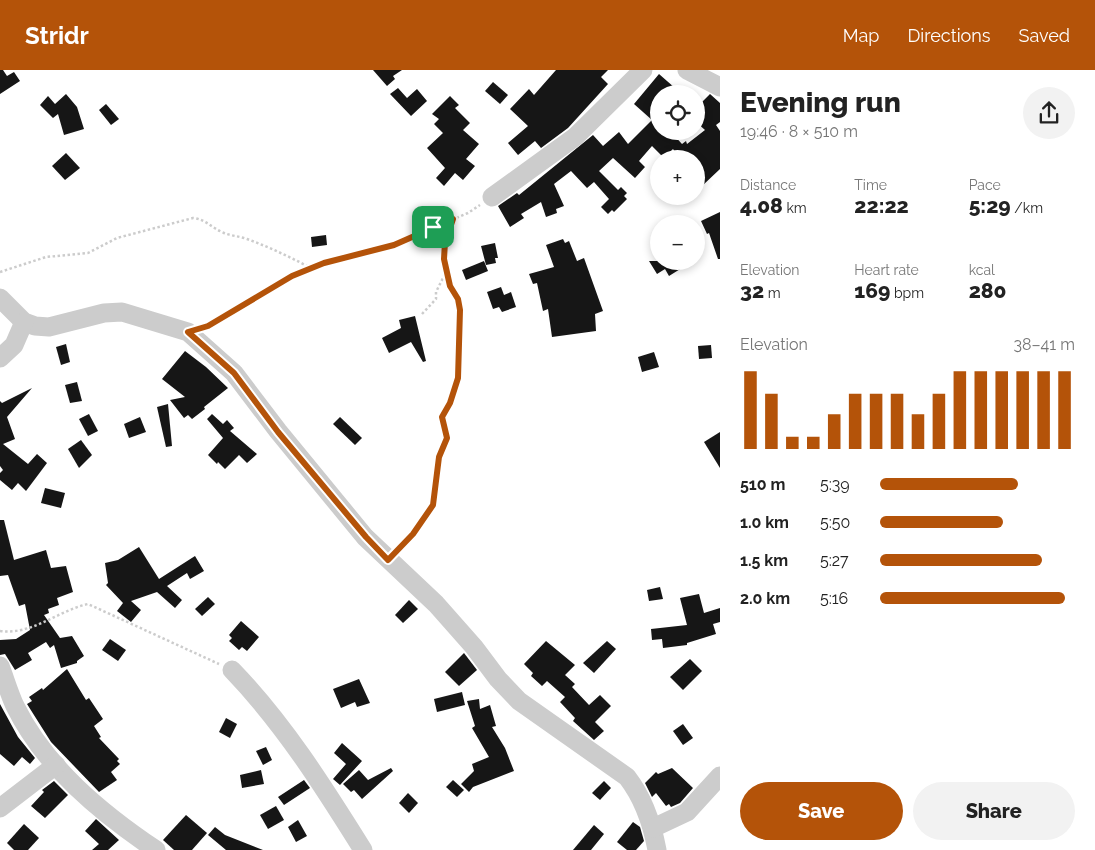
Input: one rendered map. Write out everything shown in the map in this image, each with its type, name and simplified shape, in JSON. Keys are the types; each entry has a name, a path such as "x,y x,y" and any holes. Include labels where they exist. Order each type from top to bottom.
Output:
{"street":[{"path":"492,197 575,137 643,70"},
{"path":"687,70 720,87"},
{"path":"0,298 24,322 35,326 49,327 104,312 122,312 188,332 234,373 278,432 366,537 436,604 474,647 498,679 519,701 627,777 636,789 655,838"},
{"path":"0,358 14,345 24,322"},
{"path":"0,666 14,705 31,733 56,765 91,802 119,825 156,850"},
{"path":"232,670 264,703 288,733 363,850"},
{"path":"0,808 56,765"},
{"path":"640,850 687,812 719,781"}],"path":[{"path":"188,332 208,326 292,276 311,268 394,245 468,212 492,197"},
{"path":"0,272 46,257 88,253 117,238 193,218 201,219 225,234 246,238 289,256 311,268"},
{"path":"388,560 413,534 433,505 439,457 447,438 442,417 450,403 458,378 460,331 458,299 446,272 445,242 453,219"},
{"path":"422,314 436,299 436,292 446,272"},
{"path":"0,631 20,631 34,627 59,613 88,604 232,670"}],"building":[{"path":"0,70 3,70 7,76 14,72 20,81 0,94"},
{"path":"373,70 402,70 393,76 395,79 387,86"},
{"path":"556,70 608,70 601,77 608,84 568,128 541,148 535,141 518,155 508,143 528,126 510,109 529,89 534,95"},
{"path":"659,74 672,85 650,85 650,118 634,104"},
{"path":"493,82 508,95 500,104 485,91"},
{"path":"398,88 407,98 417,89 427,101 411,116 390,94"},
{"path":"66,94 77,107 84,129 64,135 58,114 53,118 40,105 48,96 55,104"},
{"path":"710,94 720,103 720,122 716,125 720,131 720,169 705,183 705,150 656,150 652,146 639,161 645,167 635,178 613,158 599,171 618,190 621,187 627,193 624,196 627,199 614,212 612,210 608,214 601,207 609,199 594,182 587,188 571,171 554,184 564,206 556,209 557,213 546,217 541,202 521,214 524,218 510,227 498,206 517,193 519,195 593,135 603,146 619,132 628,144 650,122 650,140 678,140 682,144 686,141 687,144 692,140 705,140 705,99"},
{"path":"450,96 459,105 455,108 470,123 463,130 479,144 466,159 475,166 463,180 455,173 444,186 436,178 445,168 427,148 443,133 434,124 439,119 432,114"},
{"path":"106,104 119,119 111,125 99,110"},
{"path":"66,153 80,168 65,180 52,166"},
{"path":"720,212 720,259 718,259 709,233 707,234 705,230 705,219"},
{"path":"326,235 327,245 312,247 311,237"},
{"path":"563,239 565,243 569,241 577,261 584,258 603,311 595,314 596,331 552,337 548,309 543,311 537,283 533,284 529,274 554,267 546,245"},
{"path":"495,243 498,258 495,258 496,263 486,265 481,246"},
{"path":"484,261 488,271 466,280 462,270"},
{"path":"655,270 663,270 657,274"},
{"path":"666,270 679,270 669,276"},
{"path":"501,287 504,295 511,292 516,307 502,312 499,307 493,309 487,292"},
{"path":"415,316 426,361 423,362 411,342 389,353 382,338 401,328 399,320"},
{"path":"66,344 70,362 61,365 56,347"},
{"path":"711,345 712,358 699,359 698,346"},
{"path":"185,351 206,367 228,388 192,419 188,415 184,418 170,400 185,397 162,379"},
{"path":"654,352 659,367 642,372 638,357"},
{"path":"77,382 82,401 70,403 65,385"},
{"path":"32,388 7,417 15,439 3,444 28,464 37,454 47,463 26,491 18,483 12,490 0,480 0,473 3,470 0,466 0,401 2,403"},
{"path":"168,404 172,446 166,447 157,407"},
{"path":"89,414 98,431 88,436 79,419"},
{"path":"212,414 223,424 227,420 234,428 230,431 257,454 247,463 239,455 225,469 208,455 223,438 207,419"},
{"path":"140,417 146,432 129,438 124,424"},
{"path":"340,417 362,438 355,445 333,424"},
{"path":"720,432 720,468 704,442"},
{"path":"81,440 92,455 79,468 68,449"},
{"path":"45,488 65,493 61,508 41,503"},
{"path":"0,520 4,520 14,560 46,550 51,568 66,566 73,592 57,598 59,605 48,609 49,613 44,615 60,638 72,636 84,656 77,663 61,668 54,645 50,648 46,642 28,653 32,660 15,670 5,654 0,655 0,640 16,639 30,630 25,604 19,606 8,575 0,576"},
{"path":"139,547 159,579 195,556 204,571 190,579 187,573 167,586 182,600 175,608 157,592 131,601 141,610 131,622 117,611 123,603 106,585 108,583 105,563 118,560"},
{"path":"660,587 663,599 649,601 647,590"},
{"path":"699,594 704,613 720,608 720,622 713,624 716,634 687,643 687,645 663,648 662,639 652,640 651,629 687,625 680,598"},
{"path":"208,597 215,604 202,616 195,609"},
{"path":"409,600 418,609 403,623 395,615"},
{"path":"241,621 259,637 247,651 242,647 239,650 229,641 232,638 229,635"},
{"path":"110,639 126,650 118,661 102,650"},
{"path":"546,641 575,665 565,675 575,684 572,687 589,705 600,695 611,706 595,722 604,731 594,740 573,721 575,718 560,702 565,697 547,681 542,686 531,676 533,673 524,664"},
{"path":"607,641 616,649 594,673 583,663"},
{"path":"464,653 477,670 459,686 445,672"},
{"path":"690,659 702,671 683,690 670,677"},
{"path":"67,669 86,700 89,698 103,719 94,726 101,737 99,738 119,759 117,761 120,764 111,772 117,780 99,792 51,742 27,704 32,701 29,697 42,688 43,690"},
{"path":"359,679 370,703 357,707 355,702 341,708 333,689"},
{"path":"462,692 465,705 437,712 434,699"},
{"path":"479,699 480,709 490,705 496,726 492,727 505,748 514,771 473,787 469,792 461,784 474,771 472,764 489,757 472,728 475,726 467,701"},
{"path":"0,704 18,737 35,758 30,764 22,757 14,766 0,754"},
{"path":"226,718 237,724 230,738 219,732"},
{"path":"683,724 693,738 683,745 673,731"},
{"path":"342,743 362,761 340,785 333,779 346,764 334,753"},
{"path":"266,747 272,760 263,765 256,751"},
{"path":"391,768 393,771 362,799 354,790 351,792 343,784 359,770 368,780"},
{"path":"672,768 693,788 680,803 671,807 669,804 666,806 656,793 652,797 645,783 656,772 658,774"},
{"path":"261,770 264,784 242,788 240,775"},
{"path":"304,780 310,788 284,805 278,797"},
{"path":"453,780 464,790 457,797 446,787"},
{"path":"54,781 68,795 45,818 31,806 44,792 42,790"},
{"path":"604,781 611,788 600,800 592,793"},
{"path":"408,793 418,803 409,813 399,803"},
{"path":"276,806 284,820 268,829 260,815"},
{"path":"186,815 207,833 192,850 174,850 163,840"},
{"path":"96,819 119,840 108,850 92,850 99,844 85,831"},
{"path":"298,820 307,836 296,842 288,827"},
{"path":"633,822 640,827 644,841 636,850 627,850 617,842"},
{"path":"24,824 39,838 28,850 14,850 7,843"},
{"path":"594,825 604,834 591,850 573,850"},
{"path":"215,827 225,835 263,850 226,850 208,835"}],"route":[{"path":"453,219 445,242 444,259 450,286 458,299 460,310 458,378 450,403 442,417 447,438 435,473 433,505 413,534 388,560 366,537 278,432 234,373 220,358 188,332 208,326 238,310 292,276 324,263 394,245 433,227 453,219"}]}
